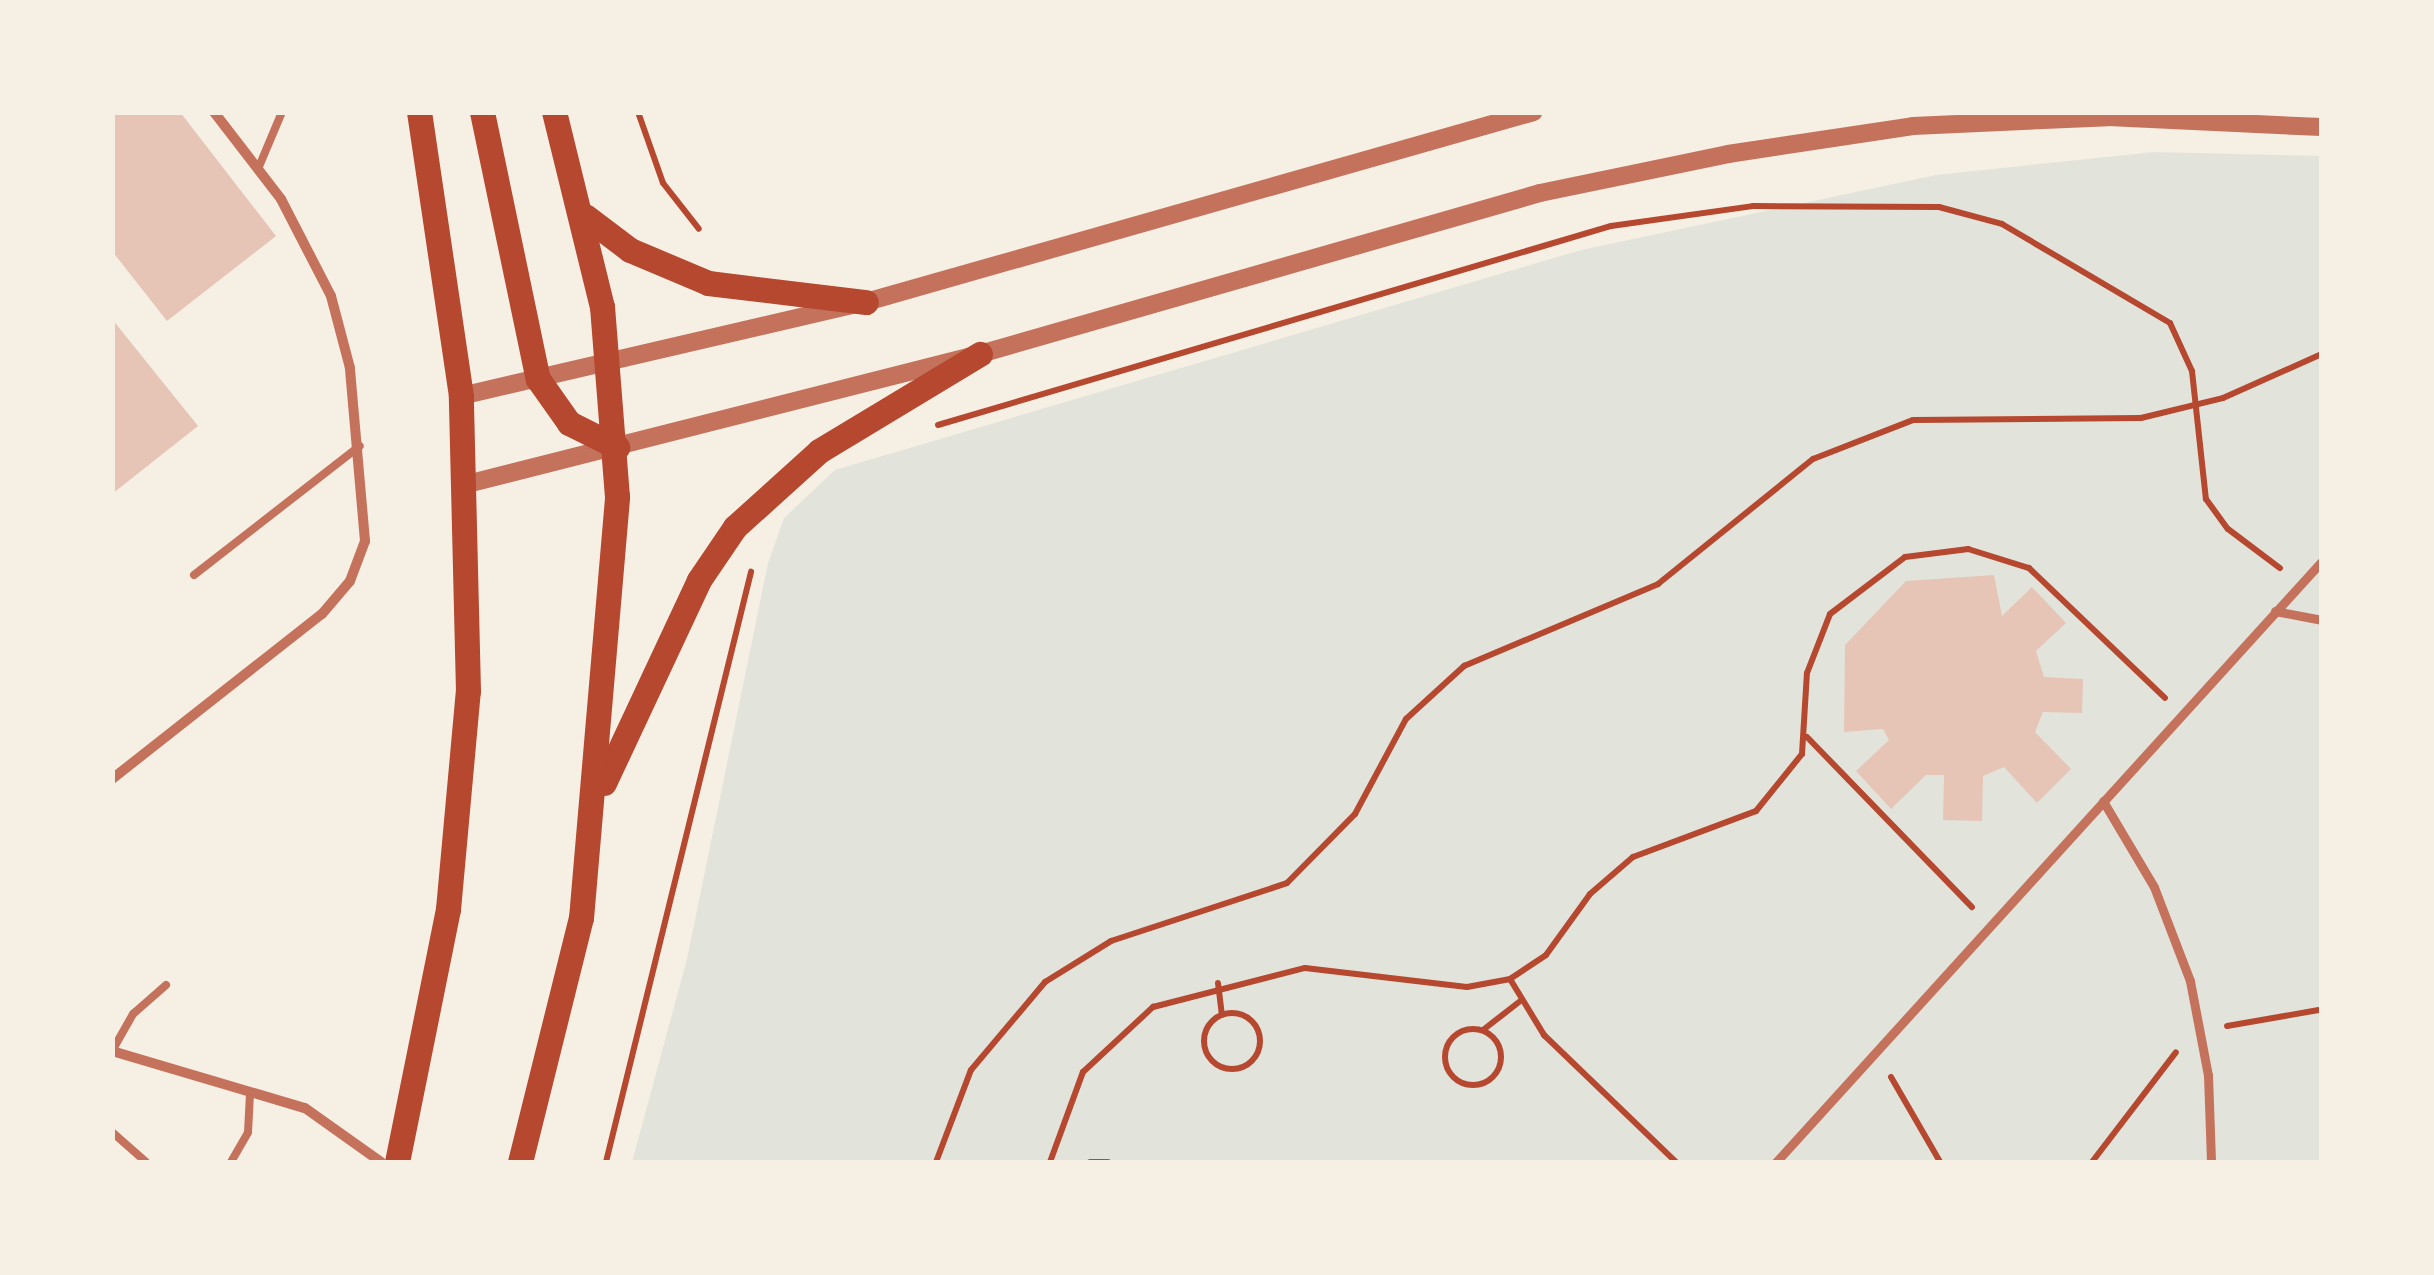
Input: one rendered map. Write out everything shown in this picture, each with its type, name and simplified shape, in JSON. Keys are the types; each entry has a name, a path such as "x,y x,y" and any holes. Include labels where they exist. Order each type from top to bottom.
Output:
{"main road":[{"path":"397,1162 432,1010 460,800 467,484 461,396 419,112"},
{"path":"482,112 538,379 568,423 617,447"},
{"path":"520,1162 566,997 596,803 617,447 611,360 585,216 554,112"},
{"path":"585,216 630,250 708,283 866,302"},
{"path":"596,803 682,612 736,527 819,451 980,354"}],"street":[{"path":"112,779 337,599 364,541 360,446 331,296 258,170 214,112"},
{"path":"461,396 866,302 1534,112"},
{"path":"467,484 980,354 1540,193 1782,144 2108,117 2322,127"},
{"path":"1776,1162 1994,929 2103,800 2322,561"},
{"path":"2275,611 2322,620"},
{"path":"2103,800 2154,887 2190,981 2208,1075 2211,1162"},
{"path":"112,1051 331,1120 381,1162"}],"lane":[{"path":"258,170 282,112"},
{"path":"194,575 360,446"},
{"path":"112,1051 133,1014 166,985"},
{"path":"231,1162 248,1132 250,1095"},
{"path":"112,1132 146,1162"}],"path":[{"path":"638,112 663,183 699,228"},
{"path":"922,430 1541,243 1682,214 1815,204 1939,207 2031,240 2170,323 2188,354 2200,482 2216,515 2301,583"},
{"path":"936,1162 971,1070 1016,1008 1111,941 1259,898 1312,864 1355,814 1406,720 1464,666 1658,584 1812,459 1878,429 1950,416 2103,422 2192,408 2322,354"},
{"path":"1050,1162 1067,1102 1103,1047 1153,1007 1218,983 1306,968 1468,986 1510,979 1546,955 1590,894 1633,857 1756,811 1790,775 1806,736 1807,673 1830,614 1876,570 1936,549 2029,568 2182,714"},
{"path":"606,1162 662,962 702,766 754,563"},
{"path":"1806,736 1994,929"},
{"path":"1510,979 1518,1002 1676,1162"},
{"path":"1218,983 1222,1015 1204,1045 1216,1065 1242,1068 1260,1038 1246,1017 1222,1015"},
{"path":"2322,993 2322,1019"},
{"path":"1483,1030 1500,1046 1499,1069 1482,1083 1459,1081 1446,1050 1460,1032 1483,1030 1518,1002"},
{"path":"1878,1055 1940,1162"},
{"path":"1090,1162 1108,1162"}],"shaded area":[{"path":"2154,152 2321,156 2321,1162 632,1162 687,959 768,563 784,518 835,470 1581,250 1936,175"}],"building":[{"path":"112,112 180,112 276,236 167,321 112,251"},
{"path":"112,319 198,426 112,494"},
{"path":"1994,575 2002,616 2032,587 2066,623 2036,651 2044,677 2083,679 2082,713 2043,712 2035,732 2071,769 2037,803 2004,767 1983,776 1982,821 1943,820 1944,775 1926,775 1891,809 1856,771 1889,740 1883,729 1844,732 1845,645 1906,581"}]}
